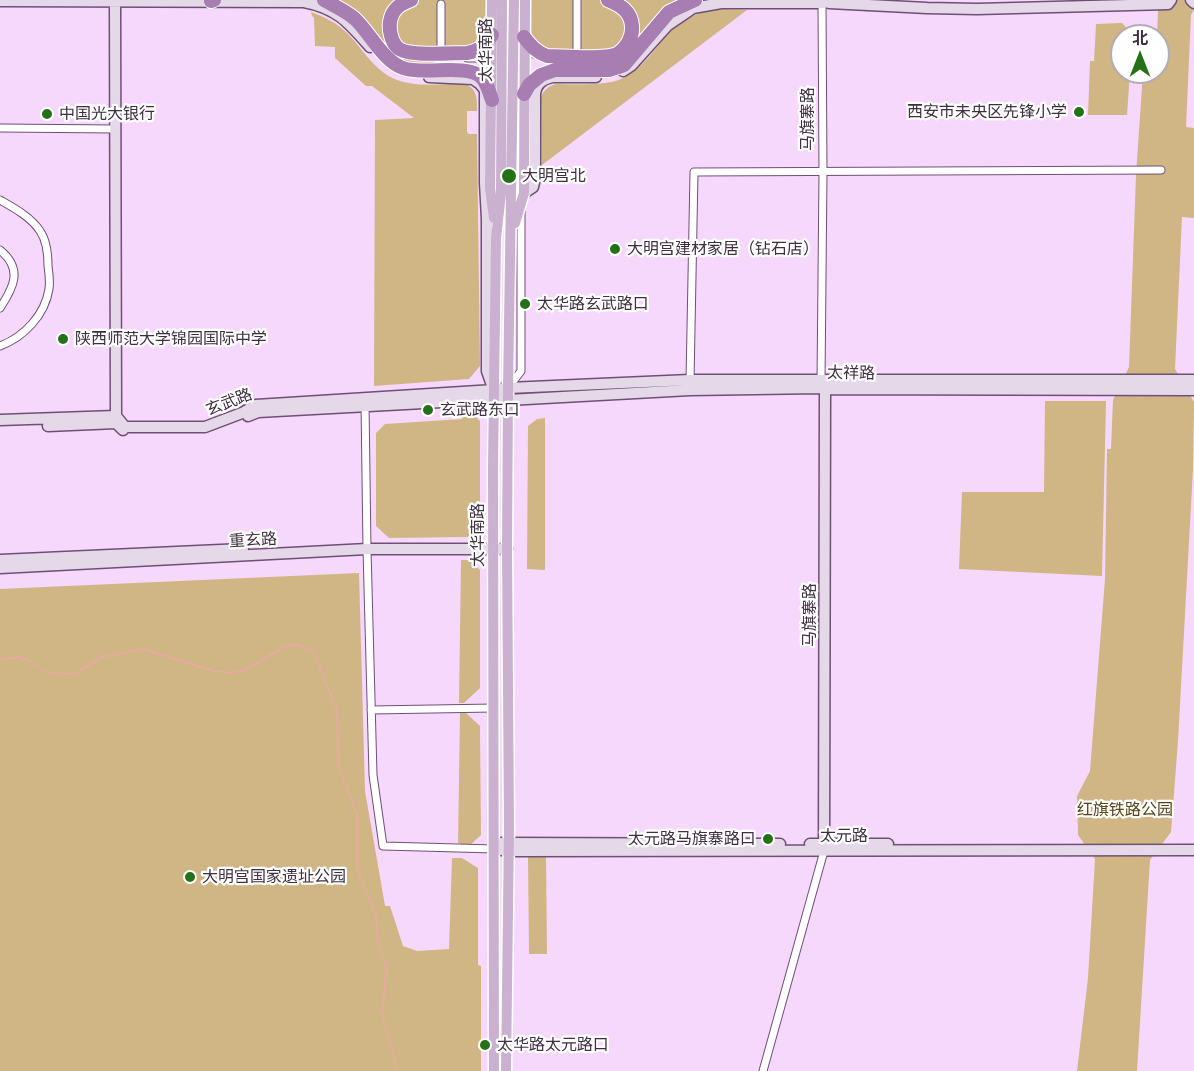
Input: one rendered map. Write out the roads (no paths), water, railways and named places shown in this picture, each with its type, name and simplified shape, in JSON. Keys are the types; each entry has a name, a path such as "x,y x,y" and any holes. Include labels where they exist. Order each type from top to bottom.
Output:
{"highway":[{"path":"324,0 355,19 386,56 403,69 472,71 481,76 492,100"},
{"path":"411,0 399,5 392,12 390,20 392,41 398,48 409,53 476,52 492,35"},
{"path":"524,94 541,75 555,70 609,70 624,65 669,12 695,0"},
{"path":"524,37 539,53 547,56 616,55 631,37 632,26 624,8 610,1"}],"main road":[{"path":"492,0 490,188 496,238"},
{"name":"太华南路","path":"494,1071 494,394 496,238 501,194 502,0"},
{"name":"太华南路","path":"506,1071 509,847 508,388 514,0"},
{"path":"510,237 522,197 525,0"}],"street":[{"path":"577,64 578,0"},
{"path":"822,3 837,0"},
{"path":"886,6 908,0 927,8"},
{"path":"538,58 577,64 601,76 613,75 632,65 668,25 693,8 721,3 822,3 977,9 1168,4 1171,0"},
{"path":"0,1 304,2 326,8 347,21 382,61 397,71 416,77 441,76 473,79 480,84 485,90 487,371 494,394"},
{"path":"115,1 116,420"},
{"name":"马旗寨路","path":"821,847 822,3"},
{"path":"441,4 441,53 488,58"},
{"path":"508,388 521,371 522,197 533,187 536,87 547,78 577,64"},
{"path":"0,129 116,129"},
{"path":"690,385 694,172 1161,170"},
{"path":"0,200 23,214 40,230 47,248 49,288 45,304 36,320 21,335 0,346"},
{"path":"0,250 8,257 15,271 8,297 0,308"},
{"name":"太祥路","path":"508,388 1194,380"},
{"name":"太祥路","path":"508,400 690,385"},
{"name":"太祥路","path":"822,385 1194,390"},
{"name":"玄武路","path":"0,420 116,420 125,427 205,427 256,405 365,402 494,394 508,388"},
{"name":"玄武路","path":"494,394 508,400"},
{"path":"365,402 373,775 383,846 495,846"},
{"name":"玄武路","path":"0,427 116,420"},
{"name":"重玄路","path":"0,568 367,546"},
{"name":"重玄路","path":"0,560 367,546 507,547"},
{"path":"371,710 494,708"},
{"name":"太元路","path":"495,846 821,847 1194,844"},
{"path":"763,1071 821,847"},
{"name":"太元路","path":"821,847 1194,850"}],"waterway":[{"path":"0,660 18,657 30,661 47,673 75,674 102,657 143,649 213,671 230,673 245,670 287,645 298,645 313,651 337,710 339,768 357,814 357,870 376,915 378,944 387,968 382,1014 397,1068"}],"place":[{"name":"西安市未央区先锋小学","path":"1079,112"},
{"name":"中国光大银行","path":"47,114"},
{"name":"大明宫北","path":"509,176"},
{"name":"大明宫建材家居（钻石店）","path":"615,249"},
{"name":"太华路玄武路口","path":"525,304"},
{"name":"陕西师范大学锦园国际中学","path":"63,339"},
{"name":"玄武路东口","path":"428,410"},
{"name":"太元路马旗寨路口","path":"768,839"},
{"name":"大明宫国家遗址公园","path":"190,877"},
{"name":"太华路太元路口","path":"485,1045"}],"park label":[{"name":"红旗铁路公园","path":"1125,810"}]}
